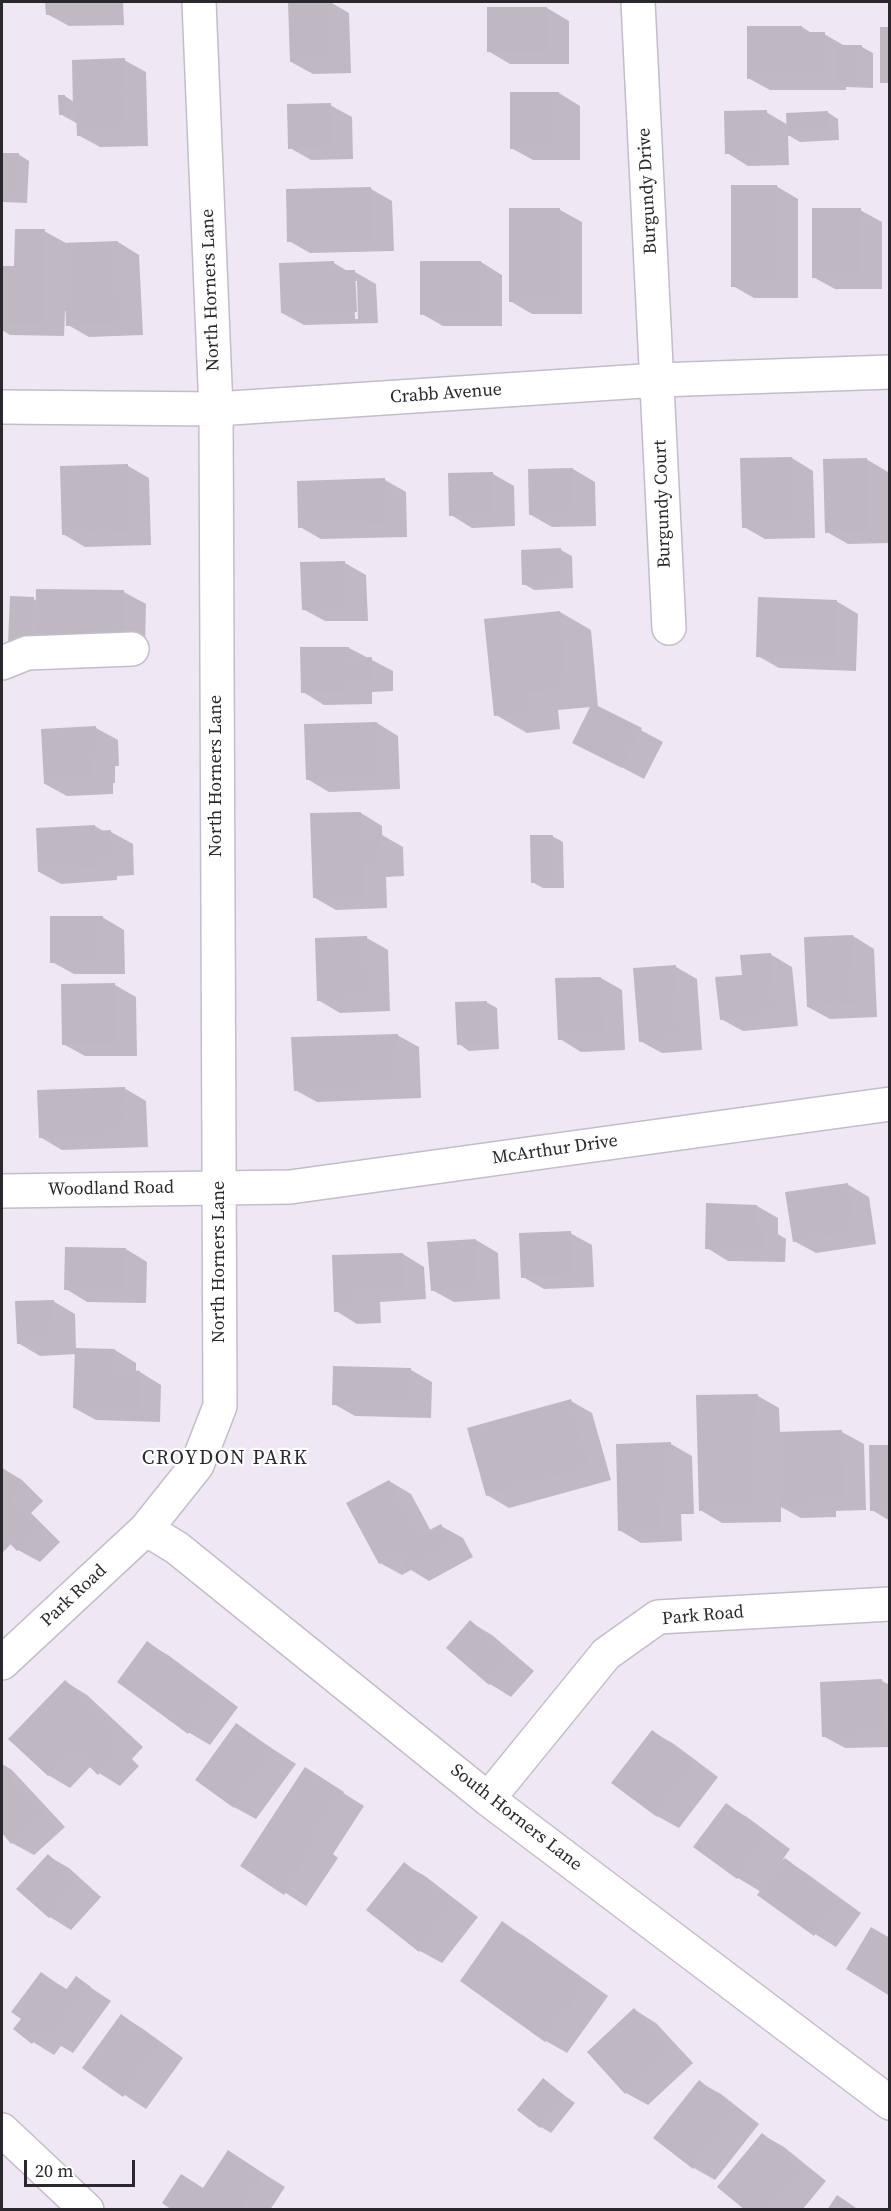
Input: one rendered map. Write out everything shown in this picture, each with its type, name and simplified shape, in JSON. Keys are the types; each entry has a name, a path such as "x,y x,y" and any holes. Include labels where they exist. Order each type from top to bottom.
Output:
{"street":[{"name":"North Horners Lane","path":"146,1529 197,1465 219,1406 216,409 199,2"},
{"name":"Burgundy Drive","path":"638,2 658,380"},
{"name":"Crabb Avenue","path":"2,407 216,409 658,380 890,372"},
{"name":"Burgundy Court","path":"658,380 669,628"},
{"path":"2,663 27,653 132,649"},
{"name":"McArthur Drive","path":"219,1186 290,1186 890,1104"},
{"name":"Woodland Road","path":"2,1191 219,1186"},
{"name":"Park Road","path":"2,1663 146,1529"},
{"name":"South Horners Lane","path":"146,1529 177,1548 489,1799 890,2103"},
{"name":"Park Road","path":"489,1799 606,1654 658,1617 890,1604"},
{"path":"2,2130 80,2208"}],"building":[{"path":"45,2 102,2 103,14 46,15"},
{"path":"288,2 328,2 330,62 290,62"},
{"path":"487,7 547,7 547,52 487,52"},
{"path":"747,26 802,26 802,32 825,32 825,79 747,79"},
{"path":"880,27 890,27 890,83 880,83"},
{"path":"836,45 862,45 862,83 836,83"},
{"path":"125,58 127,134 77,136 76,114 59,115 58,95 65,95 65,110 73,110 72,60"},
{"path":"510,92 559,92 559,149 510,149"},
{"path":"331,103 332,147 288,149 287,104"},
{"path":"767,110 768,153 725,154 724,111"},
{"path":"828,111 829,134 787,136 786,113"},
{"path":"2,153 19,153 17,198 2,197"},
{"path":"731,185 777,185 777,287 731,287"},
{"path":"371,187 373,240 287,242 286,189"},
{"path":"509,208 560,208 560,302 509,302"},
{"path":"812,208 861,208 861,278 812,278"},
{"path":"15,229 45,229 43,325 2,324 2,266 14,266"},
{"path":"118,241 121,323 66,326 64,243"},
{"path":"334,261 334,270 355,270 357,312 281,313 279,263"},
{"path":"420,261 481,261 481,315 420,315"},
{"path":"792,457 794,527 742,528 740,458"},
{"path":"867,458 869,532 825,533 823,459"},
{"path":"128,464 130,533 62,535 60,466"},
{"path":"573,468 574,514 529,515 528,469"},
{"path":"493,472 494,515 449,516 448,473"},
{"path":"385,478 386,525 298,528 297,481"},
{"path":"561,548 563,583 522,585 521,550"},
{"path":"345,561 347,609 302,610 300,562"},
{"path":"36,589 124,590 124,636 35,634"},
{"path":"10,596 34,597 32,644 8,644"},
{"path":"758,597 837,600 835,659 756,657"},
{"path":"560,611 568,689 528,693 530,712 494,716 484,619"},
{"path":"300,647 349,647 349,658 372,657 372,680 350,680 350,692 301,693"},
{"path":"592,703 642,728 622,768 572,743"},
{"path":"377,722 379,778 306,780 304,724"},
{"path":"96,726 98,755 93,755 92,782 44,784 41,729"},
{"path":"361,812 361,834 382,833 383,864 365,865 366,897 313,898 310,813"},
{"path":"95,825 95,831 111,830 113,863 96,864 96,869 38,872 36,828"},
{"path":"530,835 553,835 554,882 531,883"},
{"path":"50,916 103,916 104,962 50,963"},
{"path":"853,935 856,1005 807,1007 804,937"},
{"path":"367,936 369,999 317,1001 315,938"},
{"path":"771,953 777,1014 720,1020 715,977 742,975 740,955"},
{"path":"676,965 681,1038 639,1042 633,968"},
{"path":"601,977 604,1038 558,1040 555,978"},
{"path":"115,983 116,1044 62,1045 61,984"},
{"path":"487,1001 488,1044 457,1045 455,1002"},
{"path":"398,1034 400,1086 294,1091 291,1037"},
{"path":"125,1087 127,1135 39,1138 37,1090"},
{"path":"848,1183 856,1232 793,1242 785,1192"},
{"path":"706,1203 757,1205 757,1225 765,1225 764,1250 705,1249"},
{"path":"571,1231 573,1275 521,1278 519,1233"},
{"path":"476,1239 479,1288 431,1291 427,1242"},
{"path":"65,1247 126,1248 125,1292 64,1290"},
{"path":"403,1253 404,1288 359,1290 360,1311 334,1312 332,1255"},
{"path":"54,1300 55,1343 17,1344 15,1301"},
{"path":"75,1348 115,1349 114,1369 140,1371 139,1411 73,1408"},
{"path":"333,1366 411,1368 410,1407 332,1405"},
{"path":"758,1394 760,1510 699,1511 696,1395"},
{"path":"571,1399 590,1468 486,1496 467,1428"},
{"path":"842,1430 844,1498 814,1500 814,1506 778,1507 776,1432"},
{"path":"671,1442 672,1502 659,1502 660,1530 618,1531 616,1444"},
{"path":"869,1445 890,1445 890,1511 870,1511"},
{"path":"2,1467 22,1488 11,1500 40,1529 17,1551 2,1535"},
{"path":"389,1480 420,1535 441,1524 452,1545 406,1570 398,1553 379,1564 346,1503"},
{"path":"470,1620 513,1658 489,1685 446,1648"},
{"path":"147,1641 218,1693 188,1734 117,1682"},
{"path":"882,1679 884,1735 822,1737 820,1682"},
{"path":"65,1680 123,1734 111,1746 119,1753 98,1775 73,1751 48,1776 8,1739"},
{"path":"236,1723 275,1751 234,1808 195,1780"},
{"path":"652,1730 697,1764 657,1817 611,1783"},
{"path":"305,1767 344,1792 312,1841 317,1844 284,1895 240,1866"},
{"path":"2,1768 44,1814 11,1844 2,1833"},
{"path":"726,1803 770,1835 737,1879 693,1847"},
{"path":"48,1854 80,1884 49,1918 16,1889"},
{"path":"785,1858 841,1900 814,1936 757,1895"},
{"path":"404,1862 457,1904 419,1952 366,1910"},
{"path":"502,1921 587,1983 545,2042 460,1981"},
{"path":"871,1927 890,1938 890,1996 846,1969"},
{"path":"41,1972 66,1990 76,1976 91,1987 51,2042 39,2034 32,2044 13,2029 21,2019 11,2012"},
{"path":"634,2008 672,2050 625,2094 587,2052"},
{"path":"121,2014 162,2044 123,2097 82,2068"},
{"path":"543,2078 565,2096 540,2128 517,2110"},
{"path":"699,2080 738,2111 693,2169 653,2138"},
{"path":"762,2133 805,2168 771,2210 745,2210 717,2187"},
{"path":"228,2150 264,2174 241,2210 172,2210 162,2203 181,2174 203,2188"},
{"path":"837,2195 859,2210 827,2210"}],"district":[{"name":"CROYDON PARK","path":"225,1459"}]}
